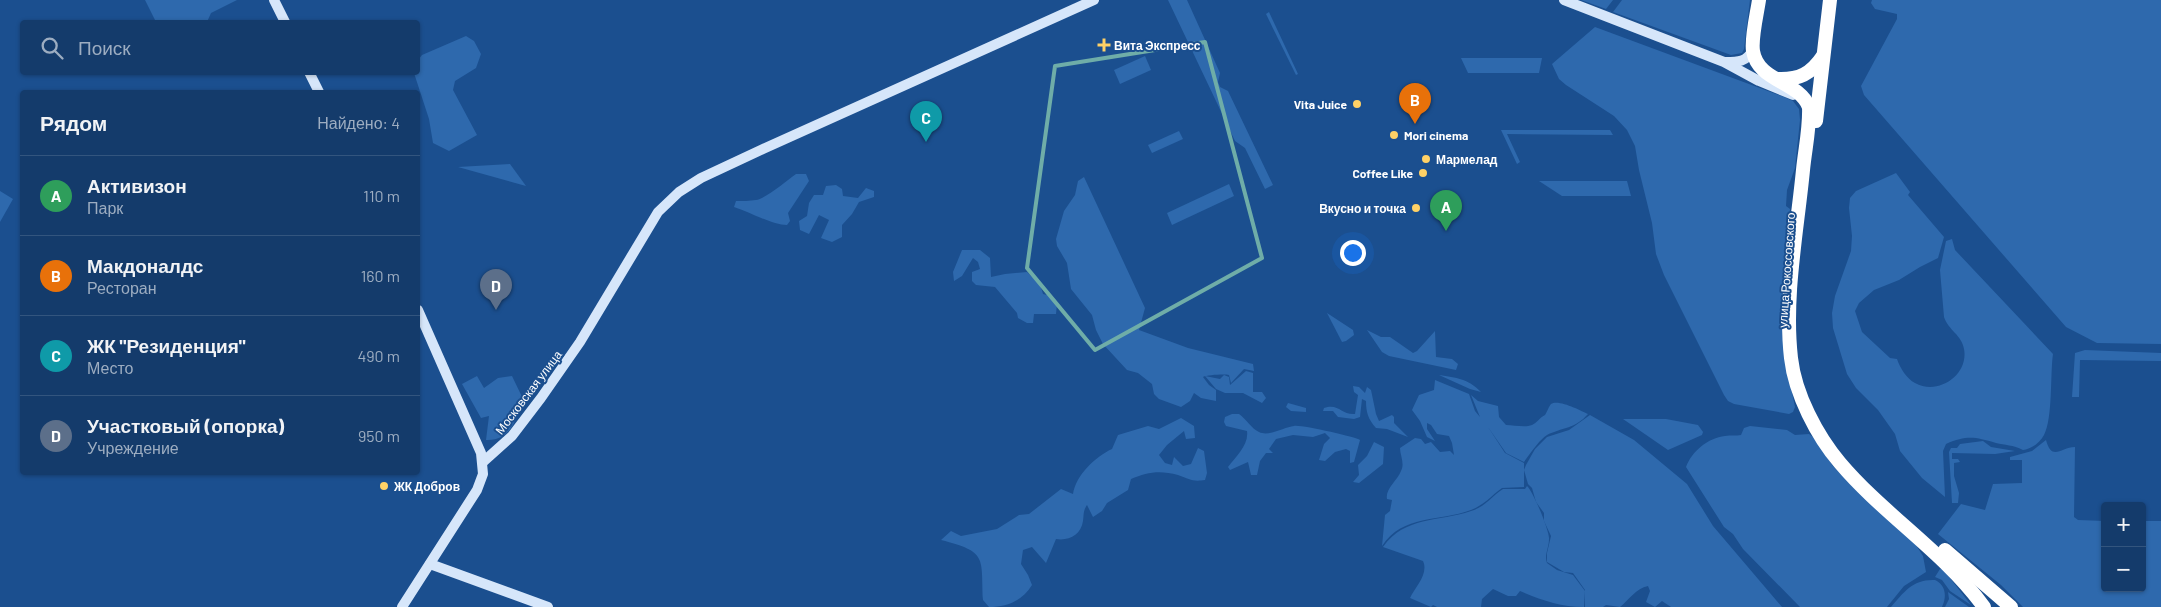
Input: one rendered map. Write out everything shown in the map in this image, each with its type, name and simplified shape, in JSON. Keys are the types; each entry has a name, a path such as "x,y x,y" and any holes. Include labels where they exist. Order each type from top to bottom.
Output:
{"highway":[{"path":"1759,0 1753,50 1761,67 1806,99 1809,115"},
{"name":"улица Рокоссовского","path":"1830,0 1796,301 1798,358 1805,387 1814,411 1826,432 1850,464 1877,490 2011,607"},
{"path":"1776,79 1788,80 1806,75 1816,67 1824,55"},
{"name":"улица Рокоссовского","path":"1809,115 1791,289 1790,320 1791,360 1803,401 1816,429 1841,464 1871,495 1953,569 1984,607"}],"main road":[{"path":"274,0 284,20"},
{"name":"Московская улица","path":"482,462 512,436 542,398 580,342 658,212 679,192 701,178 1094,0"},
{"path":"1564,0 1724,62 1759,81 1791,94 1801,101 1809,115"},
{"path":"1724,62 1742,62 1748,58 1753,50"},
{"path":"310,75 318,90"},
{"path":"402,607 477,490 483,474 482,462 475,438 420,314"},
{"path":"430,564 548,607"}],"highlighted area":[{"path":"1205,42 1262,258 1095,350 1027,268 1055,66"}],"shaded area":[{"path":"145,0 237,0 211,13 208,20 155,20"},
{"path":"1168,0 1187,0 1220,73 1218,82 1220,87 1228,91 1273,185 1265,189 1245,148 1235,141"},
{"path":"1581,0 1613,0 1606,9"},
{"path":"1622,0 1750,0 1744,49 1742,53 1731,55 1613,12"},
{"path":"1872,0 2161,0 2161,344 2097,343 2066,327 1864,95 1861,86 1897,19 1897,14 1875,9 1871,3"},
{"path":"1269,12 1298,74 1296,75 1266,14"},
{"path":"1595,27 1784,97 1793,101 1799,109 1800,120 1795,168 1787,190 1786,206 1790,209 1781,321 1785,358 1795,407 1793,412 1789,414 1734,404 1728,401 1664,275 1656,254 1652,223 1635,146 1627,130 1614,116 1559,79 1552,64"},
{"path":"466,36 474,41 481,54 476,68 455,81 453,90 477,135 449,151 433,143 429,119 415,75 420,75 420,58"},
{"path":"1145,56 1151,70 1120,84 1114,70"},
{"path":"1461,58 1542,58 1539,73 1468,73"},
{"path":"1501,130 1610,130 1613,135 1507,134 1520,162 1517,164"},
{"path":"1179,131 1183,139 1152,153 1148,145"},
{"path":"510,164 526,186 458,167"},
{"path":"1896,173 1910,192 1908,195 1944,237 1938,258 1899,280 1874,290 1859,303 1855,311 1862,332 1890,358 1897,359 1904,373 1915,383 1933,387 1950,381 1957,375 1962,367 1964,349 1961,340 1944,317 1940,270 1946,241 1952,239 1955,250 2053,354 2049,418 2044,435 2040,441 2023,450 1971,438 1960,439 1946,444 1943,451 1945,497 1922,478 1900,451 1895,434 1878,410 1856,388 1847,374 1833,328 1832,313 1835,296 1851,251 1850,198 1856,191"},
{"path":"796,174 806,174 809,181 788,213 790,221 787,225 768,221 734,207 736,201 760,199"},
{"path":"1084,177 1145,308 1139,330 1188,348 1253,364 1254,371 1244,369 1231,383 1229,375 1203,377 1216,390 1216,401 1201,398 1194,393 1190,401 1181,407 1159,399 1154,394 1152,384 1138,373 1127,370 1103,344 1096,330 1092,315 1071,289 1067,263 1057,246 1056,239 1064,211 1075,195 1078,181"},
{"path":"1539,181 1627,181 1631,196 1562,196"},
{"path":"1229,184 1234,196 1172,225 1167,213"},
{"path":"836,185 842,189 843,196 858,198 866,188 874,191 874,197 859,202 852,214 842,225 842,237 832,242 821,238 829,220 819,215 809,234 800,230 799,221 807,216 809,203 814,195 823,195 826,186"},
{"path":"0,191 13,199 0,222"},
{"path":"962,250 980,250 990,258 991,277 1027,272 1040,284 1043,294 1051,296 1057,304 1056,314 1034,314 1033,323 1027,323 1018,318 1017,313 995,287 976,285 972,281 972,272 980,269 978,262 973,258 962,276 954,281 953,272"},
{"path":"1327,313 1353,330 1354,335 1342,342"},
{"path":"1367,330 1381,337 1390,337 1413,353 1435,331 1436,357 1452,359 1458,364 1456,370 1389,356 1382,352"},
{"path":"2085,350 2161,353 2161,361 2080,360 2079,397 2072,397 2075,353"},
{"path":"1246,371 1253,373 1253,392 1262,392 1266,398 1262,403 1243,393 1225,393 1216,389 1205,376 1220,379 1224,375 1229,377 1230,385"},
{"path":"1439,375 1466,381 1481,392 1470,389"},
{"path":"477,376 484,388 498,378 512,376 524,401 515,422 507,433 501,437 486,440 489,416 481,418 462,384"},
{"path":"1435,380 1469,394 1475,411 1480,417 1471,395 1478,401 1498,406 1499,417 1506,425 1532,425 1545,415 1551,404 1555,403 1570,406 1588,414 1574,425 1544,437 1524,462 1506,453 1488,427 1505,453 1524,463 1524,487 1502,488 1484,503 1471,510 1411,524 1400,529 1382,546 1385,515 1390,511 1392,500 1387,499 1387,495 1389,488 1402,468 1400,448 1415,438 1421,439 1425,444 1431,442 1440,452 1450,451 1454,455 1449,436 1437,434 1431,425 1427,423 1427,429 1435,441 1427,437 1420,421 1412,410 1419,395 1434,390"},
{"path":"1353,386 1359,387 1365,393 1367,387 1371,390 1379,421 1392,415 1394,423 1408,437 1387,429 1376,428 1368,415 1366,401 1362,399 1360,417 1354,419 1338,417 1333,411 1323,411 1324,408 1333,407 1346,413 1355,414 1358,395 1354,392"},
{"path":"1288,403 1306,408 1306,412 1291,411 1286,407"},
{"path":"1239,414 1254,429 1263,433 1272,433 1298,426 1356,438 1360,440 1354,462 1350,463 1350,451 1346,449 1335,452 1325,461 1319,460 1324,444 1330,438 1325,433 1313,437 1293,435 1276,439 1269,449 1273,453 1266,453 1260,461 1257,475 1251,475 1248,462 1230,470 1228,467 1241,450 1247,436 1247,431 1226,426 1224,422 1225,417"},
{"path":"1590,415 1634,440 1687,484 1713,526 1782,607 1671,607 1662,601 1655,607 1646,602 1650,591 1648,586 1636,592 1620,607 1606,605 1603,607 1585,607 1585,590 1573,573 1564,572 1547,562 1551,536 1544,521 1544,513 1536,502 1524,470 1535,449 1547,437 1569,430"},
{"path":"1181,418 1194,426 1195,438 1186,439 1184,431 1167,445 1159,455 1165,463 1172,465 1174,457 1183,466 1191,464 1198,448 1204,451 1207,473 1205,480 1194,480 1171,473 1159,472 1148,473 1131,479 1128,490 1107,503 1102,511 1093,517 1087,505 1080,530 1070,538 1056,539 1046,563 1032,547 1023,550 1021,564 1032,585 1024,595 1014,602 1002,606 989,607 983,600 979,558 967,548 941,540 951,531 961,536 997,529 1019,515 1029,514 1061,489 1073,494 1078,480 1087,467 1112,449 1118,435 1148,426 1159,429"},
{"path":"1623,419 1666,419 1698,425 1703,432 1702,435 1668,450"},
{"path":"1750,426 1787,430 1795,435 1809,434 1813,437 1833,466 1846,480 1912,539 1923,556 1926,572 1904,586 1887,607 1800,607 1743,549 1733,534 1724,527 1686,467 1696,451 1707,442 1719,437 1741,435 1744,428"},
{"path":"2046,440 2048,447 2054,452 2075,447 2074,517 2078,520 2101,521 2101,592 2146,592 2146,521 2161,521 2161,607 2023,607 2001,585 1938,534 1961,504 1985,510 1993,484 2022,483 2022,460 2010,460 2010,457 2032,451"},
{"path":"1983,441 1991,447 2015,451 1995,454 1952,453 1952,459 1958,459 1960,462 1954,463 1954,476 1959,493 1958,503 1952,503 1949,452 1951,448 1957,448 1960,444"},
{"path":"1374,442 1384,447 1383,464 1359,483 1353,482 1359,475 1358,465 1367,456"},
{"path":"1527,486 1537,503 1549,535 1547,563 1557,570 1573,575 1585,591 1584,607 1567,606 1551,602 1520,591 1516,596 1508,596 1493,589 1482,599 1481,607 1437,607 1433,605 1431,607 1410,598 1423,576 1423,561 1383,547 1392,537 1412,525 1476,509 1503,489 1525,489"},
{"path":"1940,569 1943,569 1971,605 1950,591 1942,580 1935,577"},
{"path":"1927,580 1935,580 1943,588 1945,599 1942,607 1891,607 1915,584"},
{"path":"1948,592 1969,607 1945,607 1949,599"}],"place":[{"name":"Вита Экспресс","path":"1104,45"},
{"name":"Vita Juice","path":"1357,104"},
{"name":"Макдоналдс","path":"1415,124"},
{"name":"Mori cinema","path":"1394,135"},
{"name":"ЖК \"Резиденция\"","path":"926,142"},
{"name":"Мармелад","path":"1426,159"},
{"name":"Coffee Like","path":"1423,173"},
{"name":"Вкусно и точка","path":"1416,208"},
{"name":"Активизон","path":"1446,231"},
{"name":"Участковый (опорка)","path":"496,310"},
{"name":"ЖК Добров","path":"384,486"}]}
